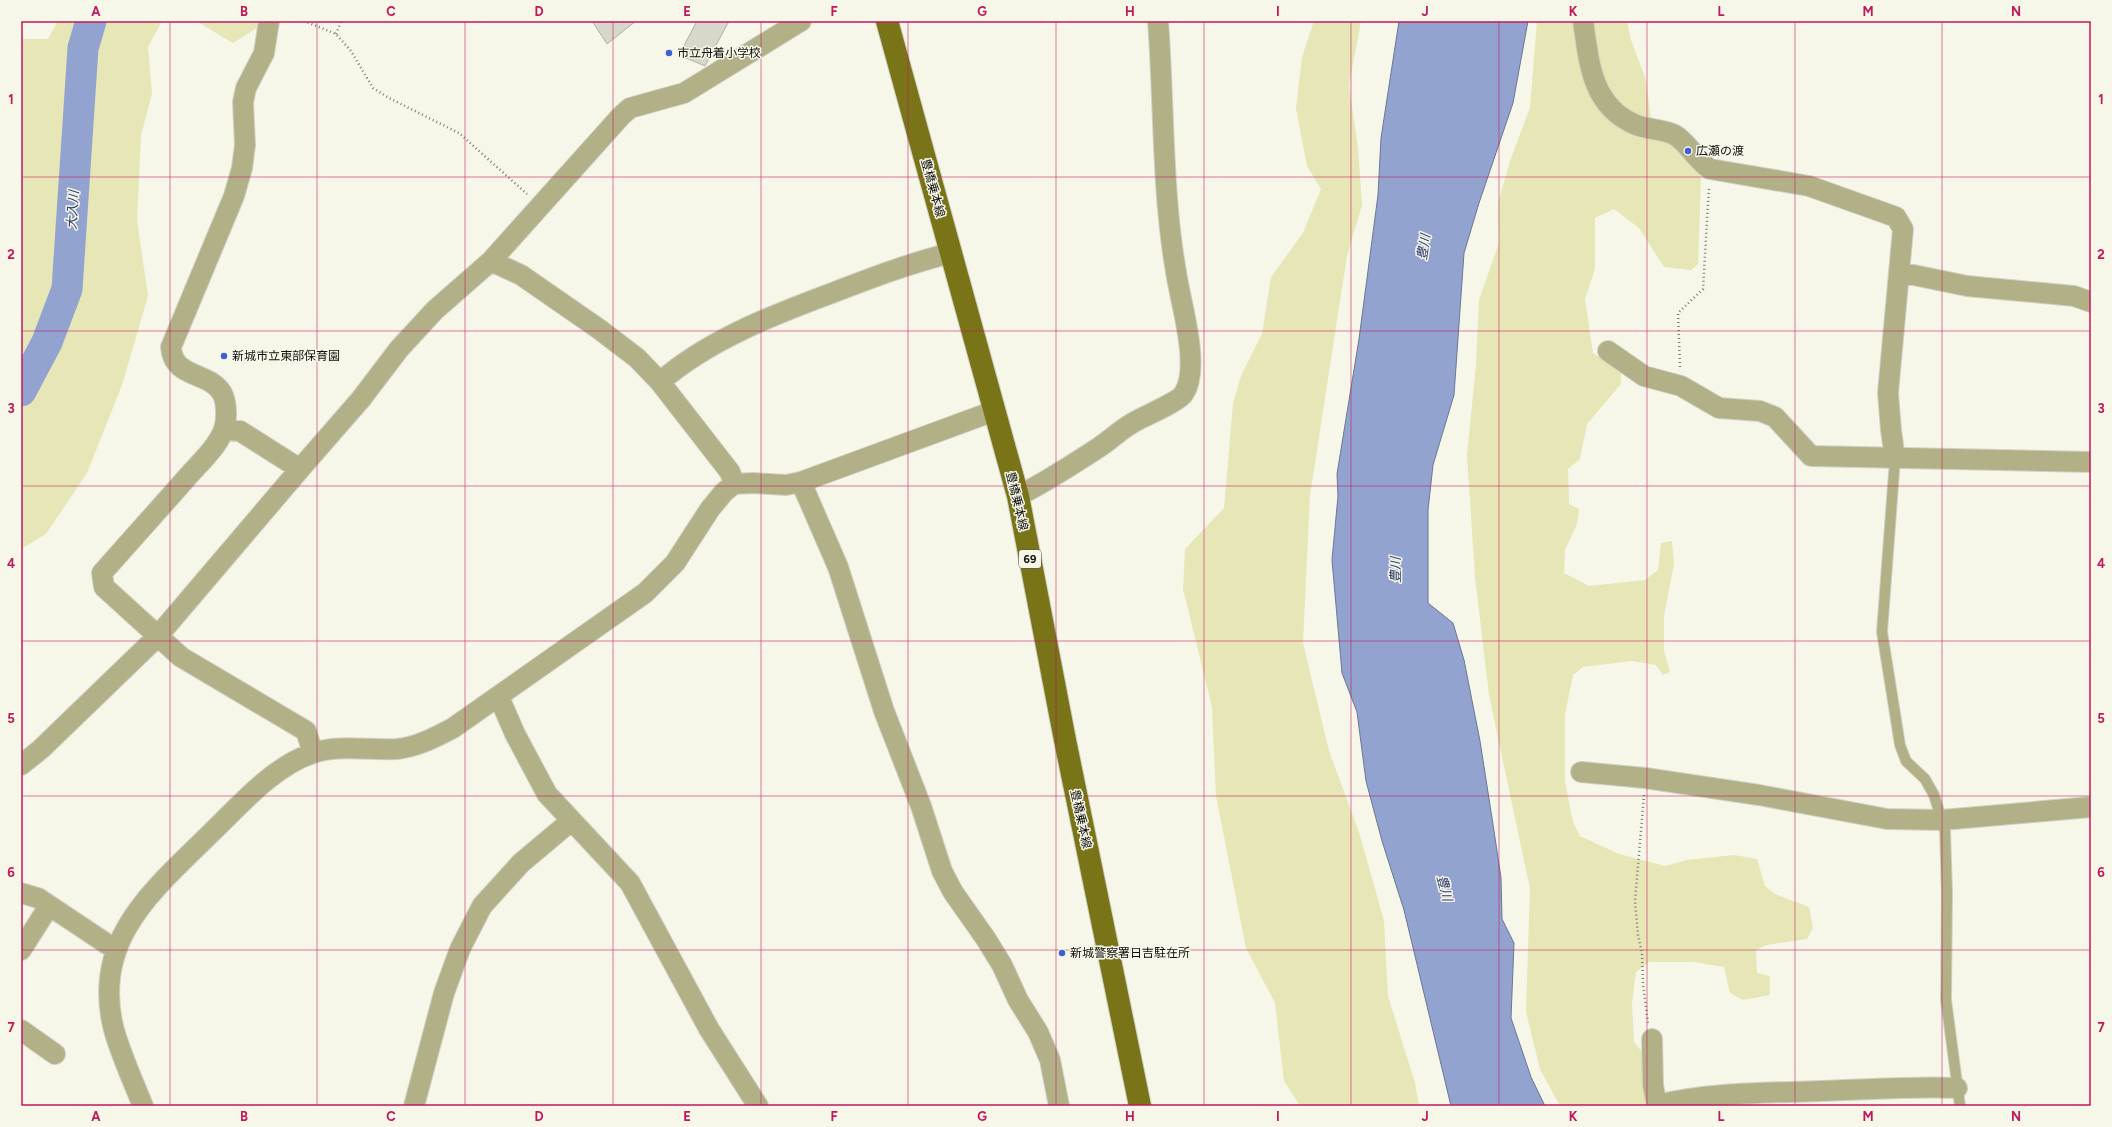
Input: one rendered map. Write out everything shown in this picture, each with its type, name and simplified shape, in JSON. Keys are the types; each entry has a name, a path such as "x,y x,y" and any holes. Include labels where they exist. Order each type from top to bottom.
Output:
{"main road":[{"name":"豊橋乗本線","path":"886,21 1018,496 1065,740 1140,1106"}],"street":[{"path":"269,21 264,53 246,88 243,102 245,145 242,168 234,196 171,347 172,357 180,368 216,385 223,395 226,413 224,429 205,456 102,573 104,587 157,637 181,657 306,732 314,753"},
{"path":"21,764 41,749 157,637 361,399 399,349 435,310 492,261 621,116 630,108 684,93 801,21"},
{"path":"1018,496 1046,482 1088,455 1127,425 1184,395 1189,384 1190,365 1187,327 1173,262 1168,220 1158,21"},
{"path":"1583,21 1591,74 1605,101 1620,116 1634,124 1673,134 1683,140 1701,164 1710,169 1809,186 1896,217 1903,229 1888,393 1895,459"},
{"path":"660,382 680,364 730,337 792,308 878,275 951,253"},
{"path":"492,261 521,275 599,329 637,358 660,382 730,472 734,484"},
{"path":"1899,272 1967,286 2074,296 2091,302"},
{"path":"1608,351 1644,376 1681,386 1720,408 1760,411 1775,417 1811,456 2091,462"},
{"path":"143,1106 114,1029 110,998 111,973 116,947 132,917 149,895 241,804 276,774 295,761 314,753 336,750 398,749 427,741 454,728 499,698 645,593 675,563 710,509 724,492 734,484 753,483 786,485 801,482 994,411"},
{"path":"224,429 240,431 300,469"},
{"path":"801,482 838,567 884,711 920,806 942,871 953,892 986,939 1002,965 1018,1000 1038,1032 1050,1060 1059,1106"},
{"path":"499,698 515,734 547,794 630,883 709,1029 758,1106"},
{"path":"1581,772 1645,778 1759,795 1887,819 1942,820 2091,807"},
{"path":"414,1106 444,993 460,950 482,906 521,863 571,821"},
{"path":"21,893 38,898 107,944 116,947"},
{"path":"21,950 49,906"},
{"path":"21,1030 55,1054"},
{"path":"1652,1039 1652,1085 1657,1106 1676,1101 1745,1094 1921,1086 1958,1097"}],"lane":[{"path":"1895,459 1882,632 1900,745 1906,761 1925,779 1934,796 1945,831 1947,893 1946,1000 1958,1097"}],"path":[{"path":"304,21 336,34 351,51 372,88 460,133 540,206"},
{"path":"336,34 341,21"},
{"path":"1681,386 1678,312 1703,289 1710,169"},
{"path":"1645,778 1635,901 1638,936 1642,952 1646,1014 1652,1039"}],"green space":[{"path":"58,21 162,21 148,47 152,94 141,135 137,220 148,296 122,385 87,473 46,534 21,549 21,39 48,39"},
{"path":"196,21 260,21 260,26 233,43"},
{"path":"1314,21 1361,21 1349,85 1358,148 1362,205 1347,256 1310,495 1303,643 1329,751 1359,832 1384,921 1388,996 1415,1083 1419,1106 1300,1106 1284,1081 1275,1003 1246,948 1216,796 1212,707 1183,589 1185,549 1224,508 1233,404 1241,376 1262,334 1271,277 1303,233 1321,189 1307,166 1296,108 1302,57"},
{"path":"1537,21 1627,21 1631,40 1646,80 1651,119 1695,166 1701,177 1698,264 1691,270 1664,267 1639,228 1614,209 1595,218 1595,269 1585,299 1593,353 1621,372 1621,384 1587,424 1580,459 1568,469 1569,504 1579,509 1577,524 1565,550 1564,573 1589,586 1645,580 1658,570 1661,543 1672,541 1674,564 1664,616 1664,651 1670,672 1663,675 1656,665 1632,661 1583,667 1573,675 1565,714 1565,782 1573,822 1580,836 1619,854 1665,866 1687,860 1734,855 1757,859 1765,886 1775,894 1809,907 1813,928 1807,939 1767,945 1756,950 1757,973 1770,976 1770,995 1743,1000 1730,993 1724,967 1694,962 1649,962 1636,972 1632,1003 1634,1042 1642,1052 1651,1106 1560,1106 1540,1069 1526,1012 1530,889 1489,695 1475,577 1467,455 1476,365 1479,300 1499,243 1498,203 1511,158 1530,108"}],"water":[{"name":"豊川","path":"1399,21 1528,21 1513,103 1479,203 1464,253 1454,395 1433,465 1428,510 1428,603 1453,623 1464,660 1480,741 1501,878 1502,919 1514,943 1511,1018 1531,1077 1545,1106 1451,1106 1404,910 1382,841 1366,781 1357,712 1342,673 1332,560 1338,496 1337,474 1359,339 1378,195 1381,138"}],"building":[{"path":"592,21 636,21 607,44"},
{"path":"697,21 729,21 705,66 679,55"}],"waterway":[{"name":"大入川","path":"21,391 47,342 67,289 83,48 91,21"}],"place":[{"name":"市立舟着小学校","path":"669,53"},
{"name":"広瀬の渡","path":"1688,151"},
{"name":"新城市立東部保育園","path":"224,356"},
{"name":"新城警察署日吉駐在所","path":"1062,953"}]}
